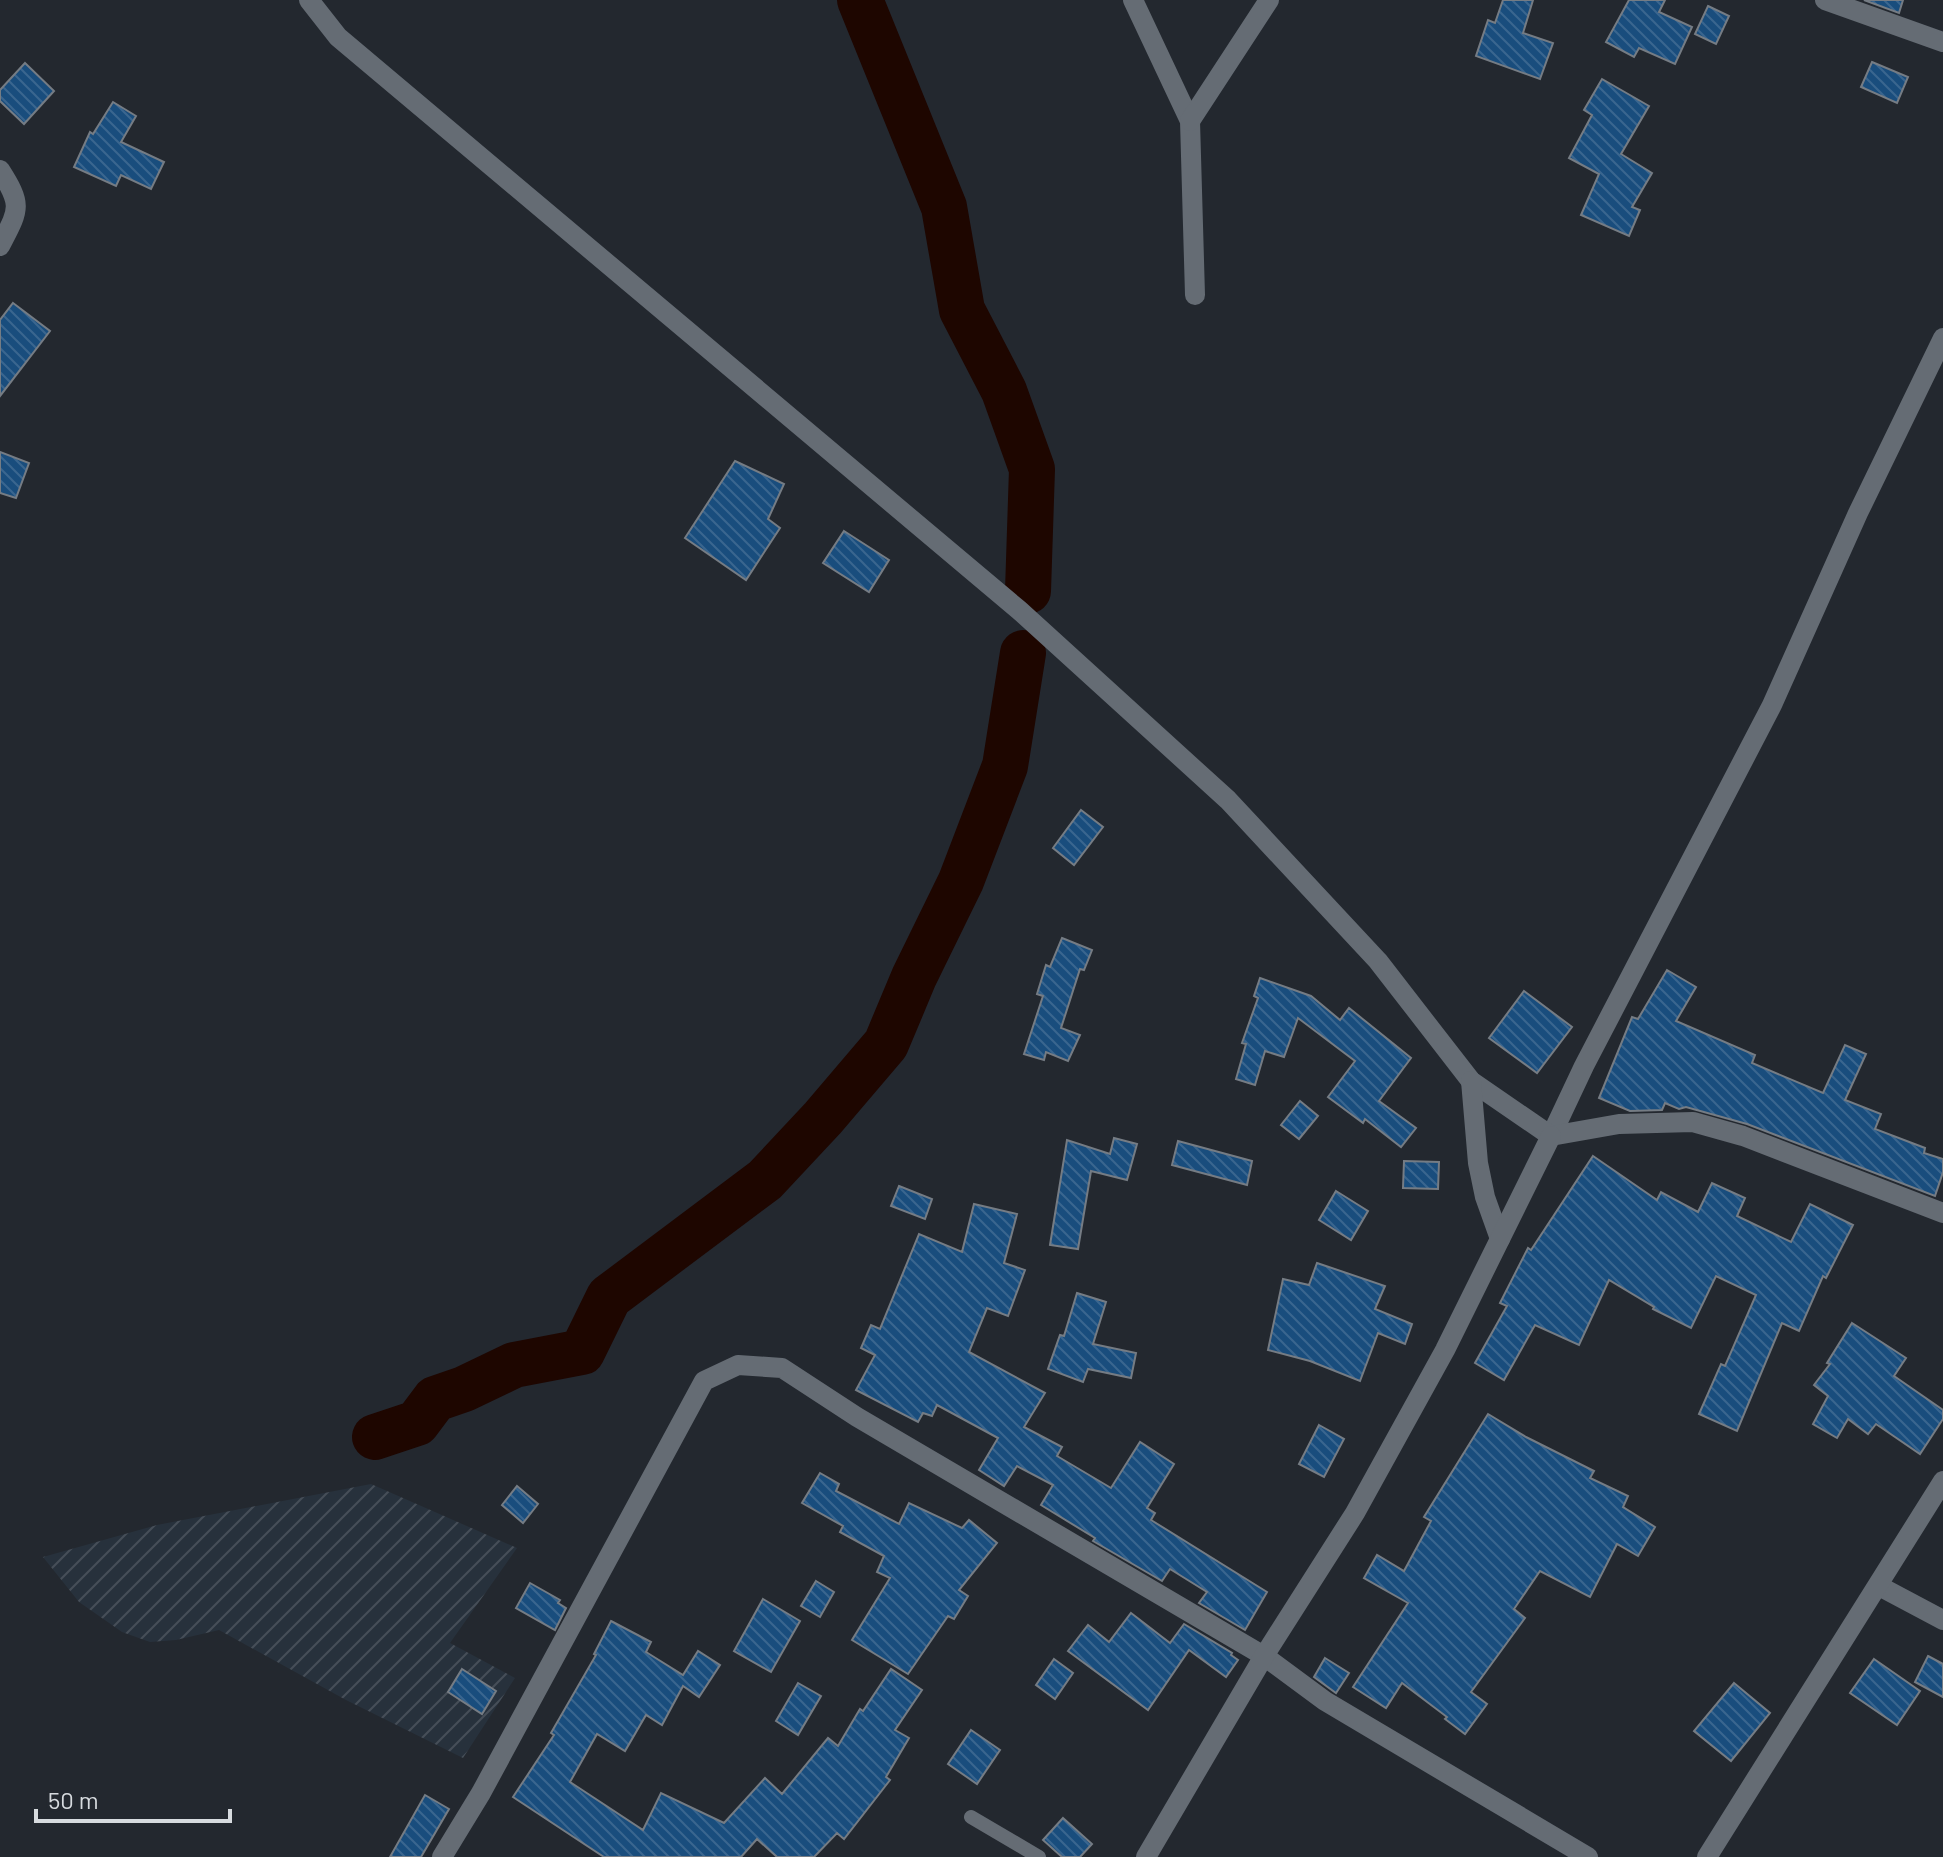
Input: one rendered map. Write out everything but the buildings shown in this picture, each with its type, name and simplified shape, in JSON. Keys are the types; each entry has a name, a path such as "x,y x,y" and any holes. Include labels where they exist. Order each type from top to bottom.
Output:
{"street":[{"path":"309,0 338,37 1019,610 1228,800 1378,961 1471,1081 1551,1136 1619,1124 1693,1122 1743,1136 1943,1213"},
{"path":"1133,0 1190,121 1195,295"},
{"path":"1190,121 1269,0"},
{"path":"1825,0 1943,42"},
{"path":"0,170 16,195 16,216 0,246"},
{"path":"1146,1857 1264,1656 1355,1513 1445,1350 1584,1066 1772,705 1858,513 1943,338"},
{"path":"1471,1081 1478,1163 1485,1197 1500,1239"},
{"path":"442,1857 481,1793 704,1381 738,1365 782,1368 857,1417 1264,1656 1325,1701 1588,1857"},
{"path":"1707,1857 1943,1481"},
{"path":"1879,1586 1943,1620"}],"lane":[{"path":"971,1817 1039,1857"}],"shaded area":[{"path":"371,1484 517,1548 450,1643 515,1678 463,1758 346,1700 219,1630 176,1640 150,1642 122,1632 79,1602 43,1557 157,1525"}],"waterway":[{"path":"860,0 944,207 962,310 1004,391 1032,469 1028,591"},
{"path":"375,1437 417,1423 435,1399 514,1365 582,1352 609,1297 765,1180 886,1044 914,977 961,881 1005,766 1023,653"}]}
